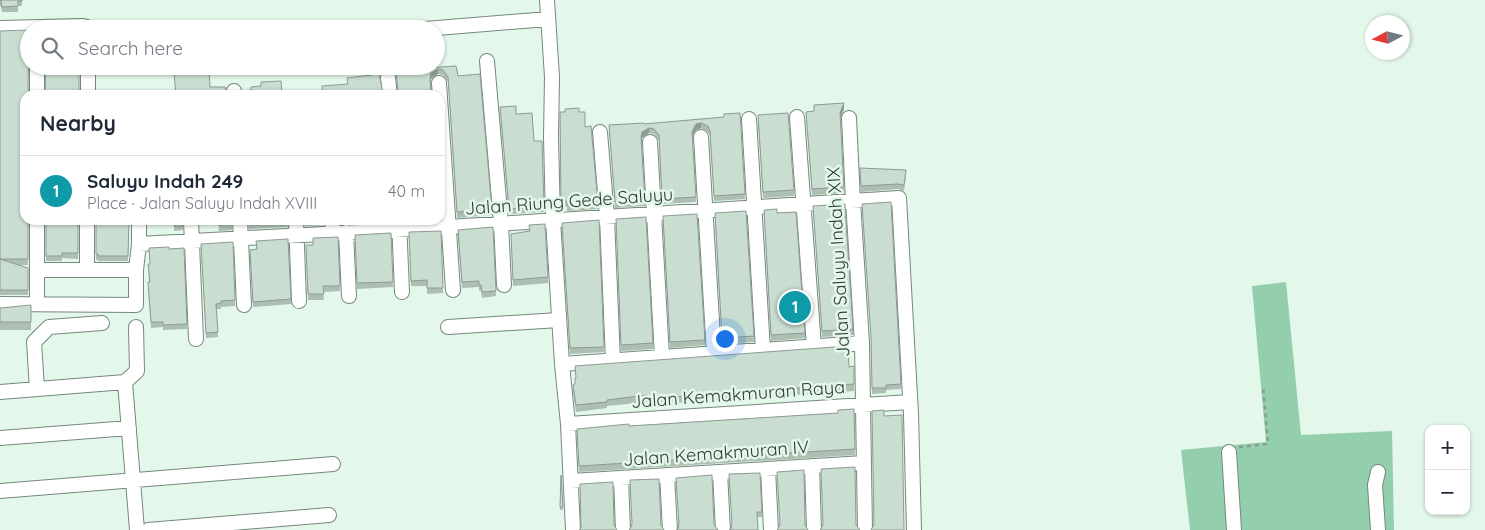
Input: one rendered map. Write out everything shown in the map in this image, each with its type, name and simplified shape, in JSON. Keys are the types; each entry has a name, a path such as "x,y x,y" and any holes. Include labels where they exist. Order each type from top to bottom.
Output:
{"street":[{"path":"547,0 552,78 553,220 562,364 568,424 573,530"},
{"path":"445,27 548,18"},
{"path":"0,28 20,28"},
{"path":"487,61 502,223 504,286"},
{"path":"37,75 37,90"},
{"path":"88,75 88,90"},
{"path":"388,78 389,90"},
{"path":"439,83 439,90"},
{"path":"797,117 814,347"},
{"name":"Jalan Saluyu Indah XIX","path":"850,118 862,343 865,530"},
{"path":"748,119 763,350"},
{"path":"600,132 607,217 613,361"},
{"path":"701,137 714,354"},
{"path":"650,142 662,357"},
{"path":"445,169 453,290"},
{"name":"Jalan Riung Gede Saluyu","path":"139,244 339,233 399,225 449,227 899,198 910,402"},
{"path":"37,225 37,304"},
{"path":"87,225 87,270"},
{"path":"0,304 136,305 139,225"},
{"path":"191,225 196,339"},
{"path":"240,225 244,304"},
{"path":"296,225 299,301"},
{"path":"335,225 339,233 349,296"},
{"path":"399,225 402,292"},
{"path":"37,270 136,270"},
{"path":"448,327 559,320"},
{"path":"36,389 34,342 49,327 102,323"},
{"path":"0,392 125,382 137,371 136,327"},
{"path":"562,364 862,343"},
{"path":"125,382 137,530"},
{"path":"910,402 914,530"},
{"name":"Jalan Kemakmuran Raya","path":"568,424 910,402"},
{"path":"0,438 129,428"},
{"path":"1230,452 1234,530"},
{"name":"Jalan Kemakmuran IV","path":"570,481 864,463"},
{"path":"0,491 333,464"},
{"path":"812,466 814,530"},
{"path":"768,469 771,530"},
{"path":"720,472 723,530"},
{"path":"1378,472 1375,485 1378,530"},
{"path":"667,475 670,530"},
{"path":"621,478 623,530"},
{"path":"148,530 328,515"}],"path":[{"path":"1230,452 1234,448 1268,444 1263,386"}],"green space":[{"path":"1286,282 1301,435 1392,431 1394,530 1190,530 1181,450 1266,442 1252,286"}],"building":[{"path":"0,0 22,1 18,1 18,6 2,7"},
{"path":"20,30 20,75 28,75 28,90 20,90 20,225 28,225 28,259 0,259 0,31"},
{"path":"456,66 458,76 480,74 492,210 457,212 448,77 445,73 445,67"},
{"path":"46,75 79,75 79,90 45,90"},
{"path":"174,75 209,75 210,87 225,87 226,90 176,90"},
{"path":"379,75 382,90 322,90 322,86 348,84 347,78"},
{"path":"396,75 431,75 431,90 398,90"},
{"path":"281,81 282,90 251,90 251,87 261,86 261,82"},
{"path":"844,103 840,113 844,187 812,189 806,112 814,111 814,105"},
{"path":"516,106 516,114 532,113 534,141 542,141 544,206 509,209 500,107"},
{"path":"579,108 579,112 585,112 585,127 591,126 598,203 567,205 567,201 561,202 560,112 565,112 565,109"},
{"path":"740,113 745,194 714,196 710,131 708,126 701,123 696,124 692,132 696,197 662,199 659,135 654,129 649,128 642,132 641,137 645,200 615,202 609,125 724,117 724,114"},
{"path":"788,113 794,190 763,192 758,115"},
{"path":"860,168 906,170 904,185 861,186"},
{"path":"891,202 901,384 886,385 886,388 872,388 871,337 862,204"},
{"path":"845,204 853,329 822,331 813,206"},
{"path":"777,209 777,213 796,212 805,333 771,335 764,210"},
{"path":"746,211 754,336 722,338 715,213"},
{"path":"697,214 705,340 670,342 663,216"},
{"path":"646,217 653,343 621,345 616,219"},
{"path":"599,220 604,347 570,348 562,223"},
{"path":"545,224 548,277 513,280 511,234 530,231 529,225"},
{"path":"46,225 78,225 78,253 46,256"},
{"path":"96,225 129,225 128,256 98,256 96,254"},
{"path":"493,227 496,291 482,292 479,281 462,282 458,230"},
{"path":"441,231 443,288 427,288 427,280 411,281 409,232"},
{"path":"391,233 393,282 357,283 355,235"},
{"path":"338,237 340,286 323,286 324,294 308,294 306,245 313,245 313,238"},
{"path":"288,239 291,299 253,302 250,250 257,249 256,241"},
{"path":"233,242 235,300 221,301 221,303 216,304 218,332 206,333 201,244"},
{"path":"169,247 169,249 184,248 187,324 163,325 163,322 151,322 148,282 150,282 149,248"},
{"path":"0,259 28,268 28,290 0,290"},
{"path":"31,305 31,322 0,322 0,308"},
{"path":"848,346 849,367 854,366 854,384 674,397 648,398 647,395 576,405 573,385 576,378 575,366"},
{"path":"854,409 855,449 579,466 577,429 629,424 629,426 838,413 838,410"},
{"path":"884,410 884,416 902,415 904,530 871,530 874,524 872,411"},
{"path":"855,467 856,525 860,530 820,530 823,524 821,469"},
{"path":"804,470 805,525 808,530 777,530 780,524 777,472"},
{"path":"760,473 762,512 757,512 758,530 729,530 732,524 729,474"},
{"path":"561,475 563,507 560,507"},
{"path":"712,475 714,525 718,530 676,530 679,524 676,478"},
{"path":"659,479 661,525 664,530 629,530 632,524 630,480"},
{"path":"613,482 614,525 617,530 579,530 581,528 580,484"}],"place":[{"name":"Saluyu Indah 249","path":"795,307"}]}
